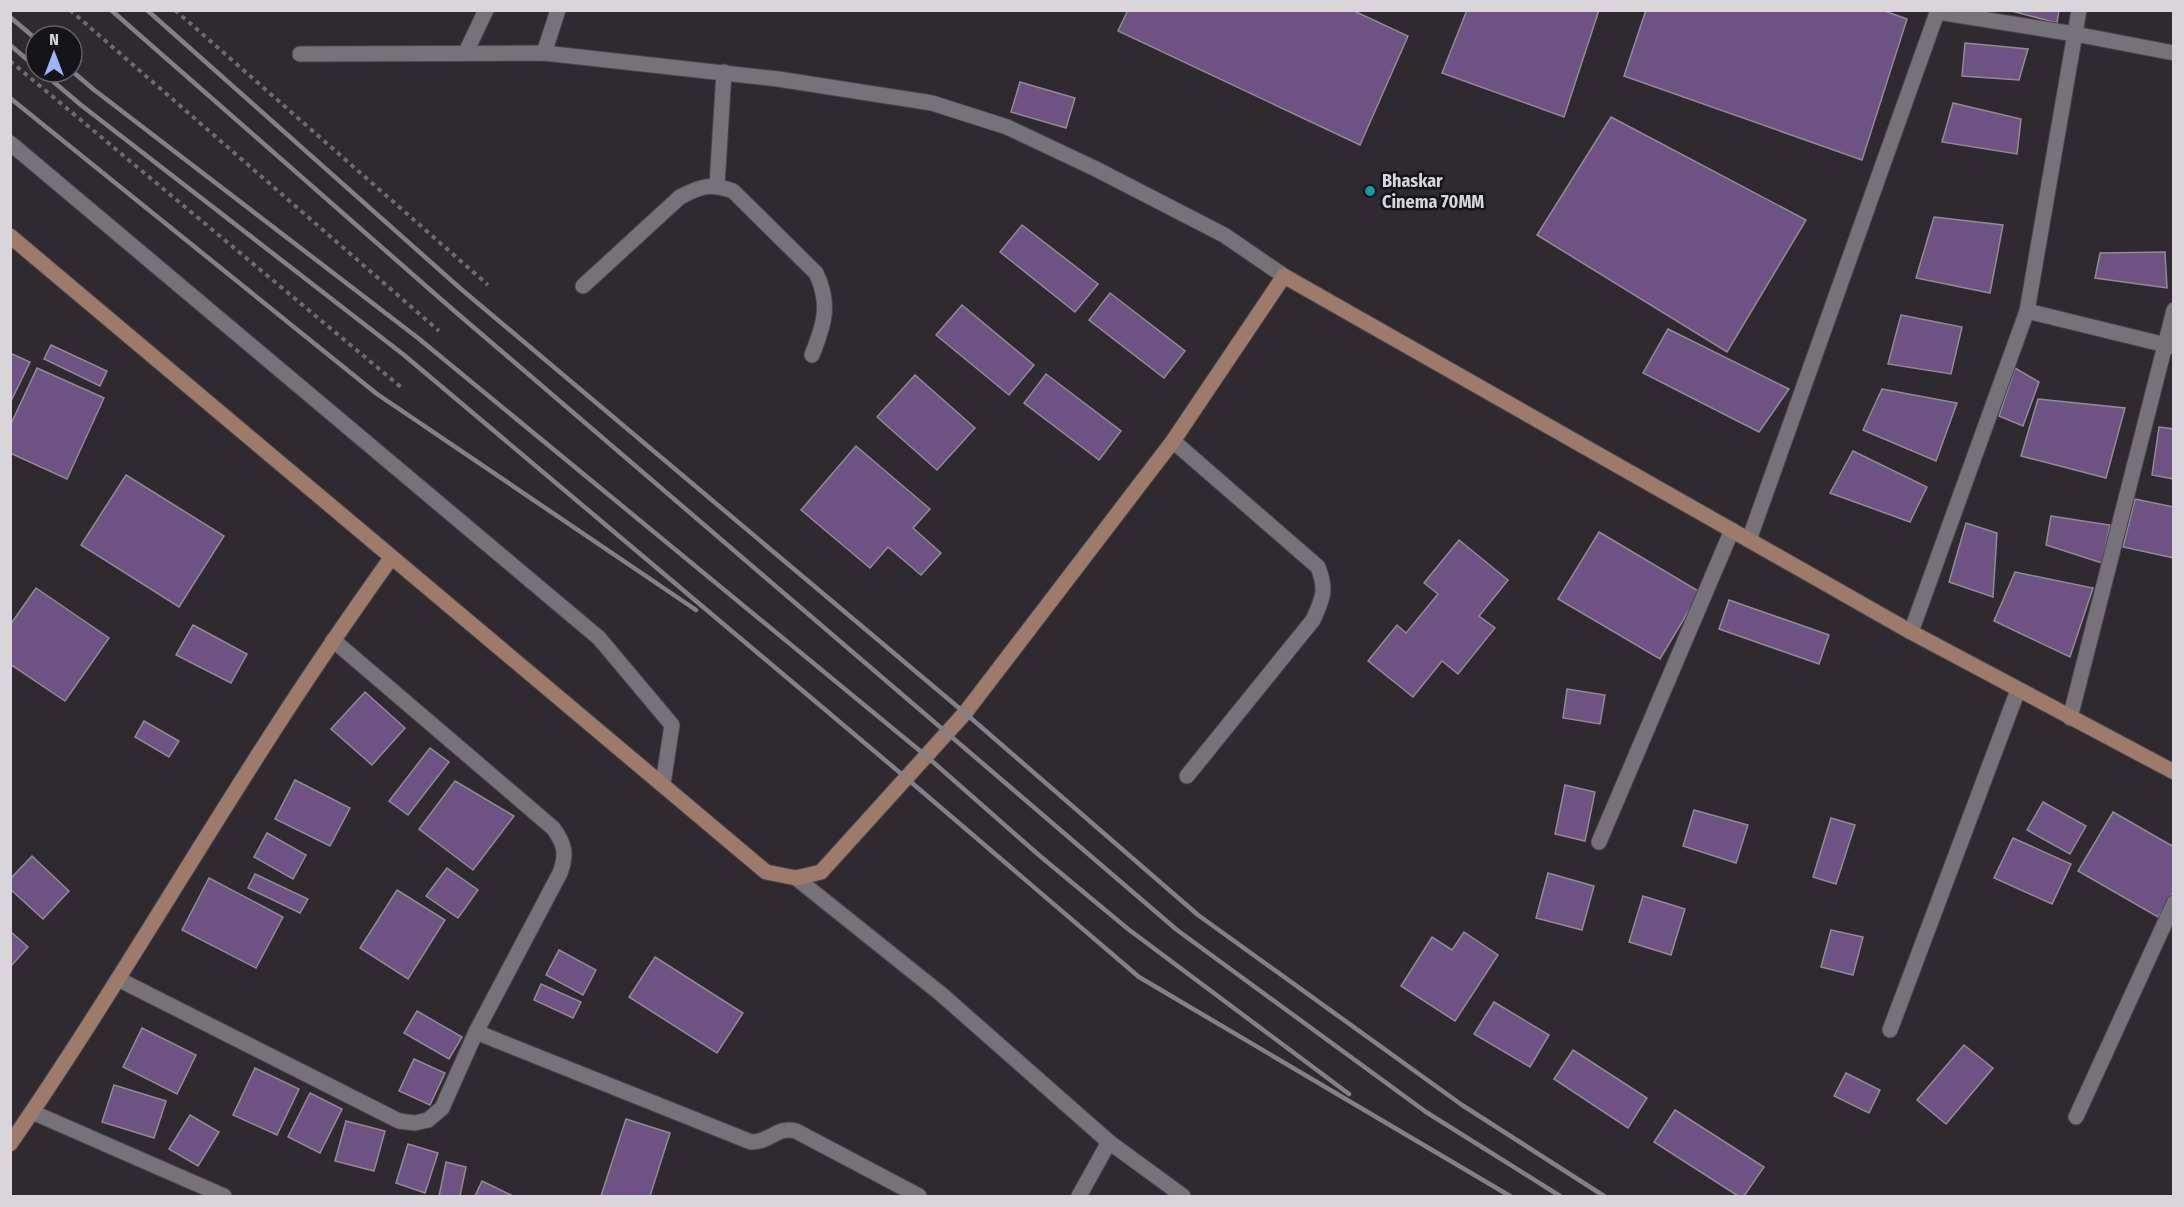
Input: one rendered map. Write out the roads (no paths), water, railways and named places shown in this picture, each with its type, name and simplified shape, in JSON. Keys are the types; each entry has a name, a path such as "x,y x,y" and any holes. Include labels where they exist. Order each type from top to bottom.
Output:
{"street":[{"path":"466,52 486,10"},
{"path":"544,53 558,10"},
{"path":"1911,632 2027,311 2079,10"},
{"path":"1749,540 1936,11 2075,34 2174,54"},
{"path":"300,54 544,53 724,72 932,103 1007,126 1224,235 1284,276 1911,632 2174,772"},
{"path":"717,185 724,72"},
{"path":"10,143 599,638 672,725 663,784"},
{"path":"583,286 680,197 698,187 717,185 733,191 816,273 824,289 825,308 822,330 812,355"},
{"path":"10,236 766,872 796,878 822,872 964,713 1173,441 1284,276"},
{"path":"2070,718 2170,346 2174,310"},
{"path":"2027,311 2170,346"},
{"path":"1173,441 1318,567 1325,584 1321,602 1313,620 1187,776"},
{"path":"1599,842 1732,530"},
{"path":"10,1144 118,979 269,737 391,558"},
{"path":"118,979 399,1121 415,1123 428,1120 442,1108 476,1032 560,873 565,860 562,840 553,828 333,640"},
{"path":"1890,1030 2018,690"},
{"path":"796,878 941,994 1109,1142 1183,1197"},
{"path":"2076,1117 2174,903"},
{"path":"476,1032 751,1142 766,1140 788,1129 796,1131 919,1197"},
{"path":"32,1112 224,1197"},
{"path":"1079,1197 1109,1142"}],"railway":[{"path":"111,10 451,308 1177,930 1426,1112 1560,1196"},
{"path":"147,10 461,289 965,713 1198,915 1462,1105 1604,1196"},
{"path":"10,17 24,29"},
{"path":"10,45 24,57"},
{"path":"84,81 418,338 925,755 1040,856 1128,929 1349,1094"},
{"path":"56,84 404,355 1139,977 1510,1196"},
{"path":"10,98 377,394 696,610"}],"place":[{"name":"Bhaskar Cinema 70MM","path":"1370,191"}]}
